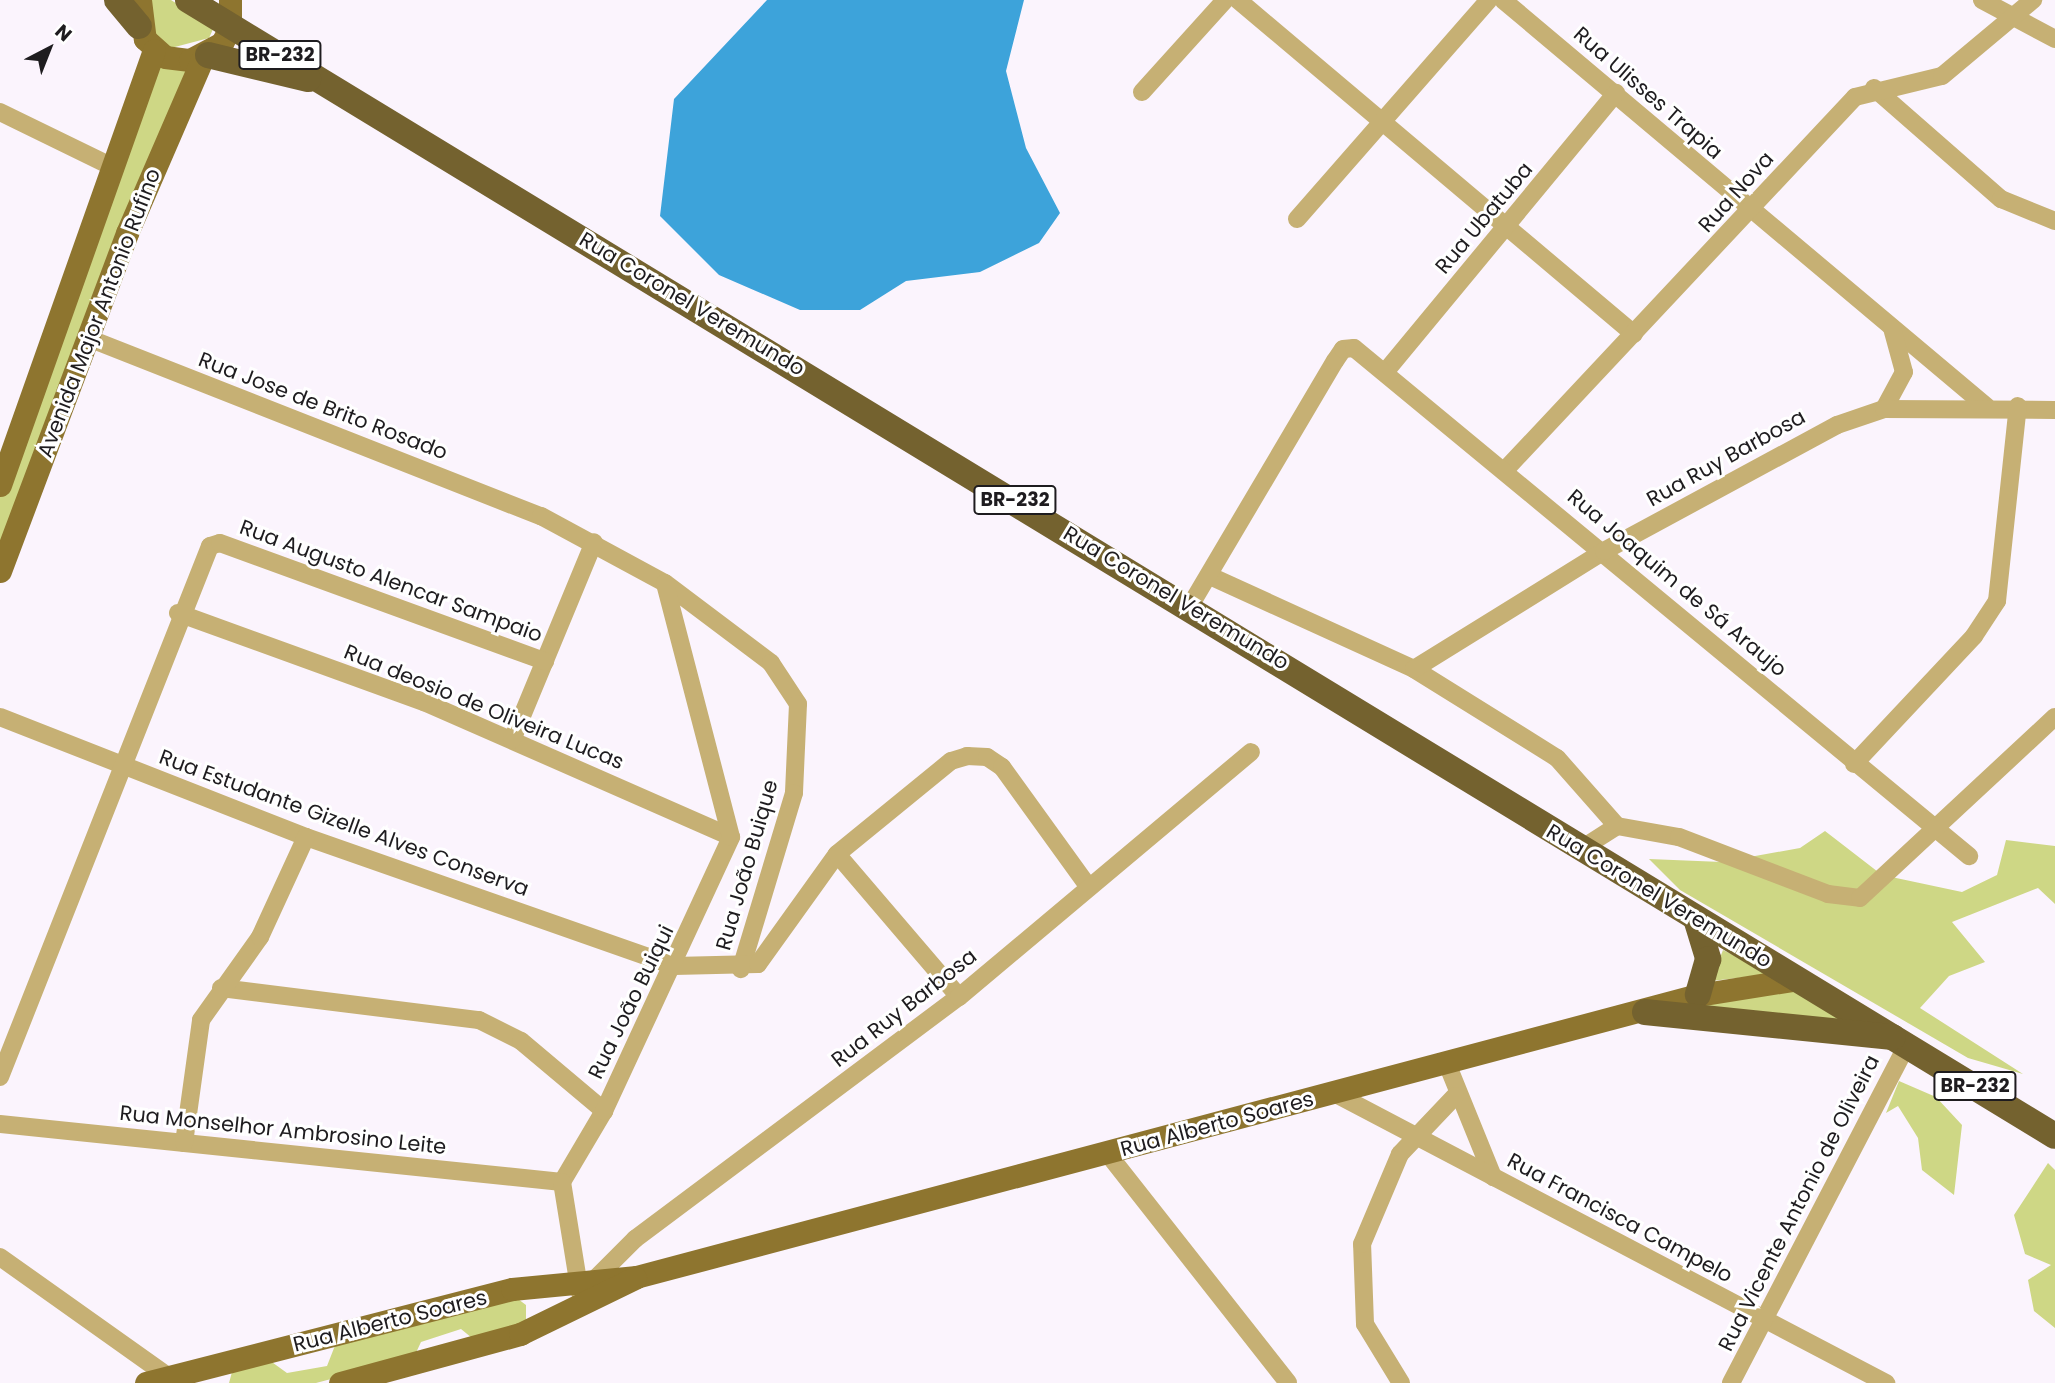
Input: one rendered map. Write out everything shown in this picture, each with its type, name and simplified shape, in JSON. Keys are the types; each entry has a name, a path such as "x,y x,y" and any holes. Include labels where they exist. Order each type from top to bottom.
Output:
{"highway":[{"path":"117,0 139,13"},
{"name":"Rua Coronel Veremundo","path":"188,0 1190,606 1697,922 1798,979 2055,1136"},
{"path":"205,56 330,84"},
{"path":"1697,922 1708,959 1698,995"},
{"path":"1645,1012 1816,1034 1901,1041"}],"main road":[{"path":"230,0 230,27"},
{"path":"139,13 154,50 178,60 205,56"},
{"name":"Avenida Major Antonio Rufino","path":"0,571 88,338 205,56 230,27"},
{"name":"Avenida Major Antonio Rufino","path":"0,485 115,168 154,50"},
{"path":"21,426 50,437"},
{"name":"Rua Alberto Soares","path":"146,1383 176,1379 589,1291 1334,1093 1448,1066 1698,995 1798,979"},
{"name":"Rua Alberto Soares","path":"340,1383 520,1334 589,1291"}],"street":[{"path":"1142,92 1225,0"},
{"path":"1238,0 1634,334"},
{"path":"1297,219 1489,0"},
{"name":"Rua Ulisses Trapia","path":"1503,0 1616,93 1750,211 1987,407"},
{"path":"1982,0 2055,39"},
{"name":"Rua Nova","path":"1506,469 1750,211 1829,120 1874,89 1942,76 2016,18 2033,0"},
{"path":"1874,89 1992,193 2055,221"},
{"name":"Rua Ubatuba","path":"1386,371 1616,93"},
{"path":"0,113 115,168"},
{"path":"1884,409 1904,372 1892,328"},
{"name":"Rua Jose de Brito Rosado","path":"88,338 541,516"},
{"name":"Rua Joaquim de Sá Araujo","path":"1210,576 1335,361 1343,349 1354,348 1506,469 1854,764 1969,856"},
{"path":"1854,764 1974,636 1997,601 2018,406"},
{"name":"Rua Ruy Barbosa","path":"1414,669 1604,551 1782,451 1884,409 2018,406 2055,410"},
{"name":"Rua João Buique","path":"541,516 594,542 665,583 771,663 799,704 794,793 741,969"},
{"path":"512,740 594,542"},
{"name":"Rua Augusto Alencar Sampaio","path":"178,614 201,559 220,543 545,662"},
{"path":"1190,606 1210,576 1414,669 1558,758 1617,826 1695,841 1843,898 1871,891 2055,717"},
{"name":"Rua João Buique","path":"665,583 731,837"},
{"path":"0,1077 178,614"},
{"name":"Rua deosio de Oliveira Lucas","path":"178,614 512,740 731,837"},
{"name":"Rua Estudante Gizelle Alves Conserva","path":"0,717 306,836 674,966 741,969"},
{"name":"Rua Ruy Barbosa","path":"589,1291 635,1239 959,997 1087,885 1251,752"},
{"path":"741,969 769,956 837,854 951,761 987,757 1002,767 1087,885"},
{"path":"1581,849 1617,826"},
{"path":"184,1143 197,1031 220,988 260,937 306,836"},
{"name":"Rua João Buiqui","path":"562,1182 604,1111 674,966 731,837"},
{"path":"837,854 959,997"},
{"path":"220,988 479,1020 521,1041 604,1111"},
{"name":"Rua Vicente Antonio de Oliveira","path":"1731,1383 1766,1319 1901,1041"},
{"path":"1448,1066 1455,1096 1493,1177"},
{"name":"Rua Francisca Campelo","path":"1334,1093 1413,1139 1493,1177 1886,1383"},
{"path":"1401,1383 1365,1324 1362,1244 1373,1207 1413,1139 1455,1096"},
{"name":"Rua Monselhor Ambrosino Leite","path":"0,1124 562,1182"},
{"path":"1108,1154 1288,1383"},
{"path":"562,1182 589,1291"},
{"path":"0,1257 176,1379"}],"green space":[{"path":"149,0 171,0 214,27 209,38 171,48 153,37"},
{"path":"159,58 188,68 0,556 0,495"},
{"path":"1825,831 1882,875 1962,892 1997,875 2006,840 2055,846 2055,904 2038,888 1952,922 1985,962 1949,976 1920,1008 2023,1074 1968,1058 1680,890 1649,859 1722,862 1800,848"},
{"path":"1723,950 1773,974 1711,981"},
{"path":"1804,990 1861,1024 1666,1006"},
{"path":"1899,1081 1936,1097 1962,1125 1954,1195 1922,1170 1918,1138 1898,1106 1886,1113"},
{"path":"2048,1163 2055,1170 2055,1328 2034,1311 2028,1280 2051,1265 2025,1254 2014,1215"},
{"path":"518,1299 526,1305 526,1323 472,1338 461,1329 421,1342 414,1357 316,1383 229,1383 232,1372 269,1360 287,1373 327,1366 336,1343"}],"water":[{"path":"767,0 1024,0 1006,71 1026,148 1060,213 1039,243 980,272 906,281 860,310 800,310 719,275 660,216 674,99"}]}
